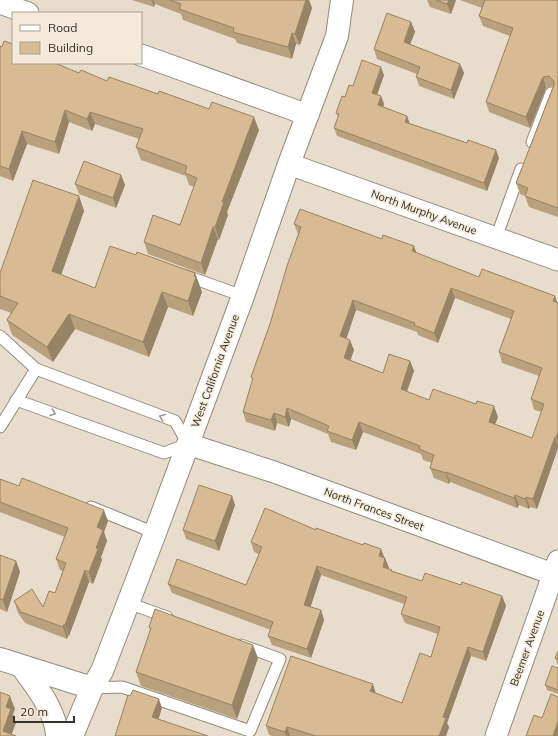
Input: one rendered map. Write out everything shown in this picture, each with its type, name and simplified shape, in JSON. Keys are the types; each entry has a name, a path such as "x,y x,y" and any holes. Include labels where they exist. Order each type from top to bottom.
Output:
{"street":[{"name":"West California Avenue","path":"72,736 92,688 102,671 243,296 289,164 337,36 342,0"},
{"path":"0,3 25,12"},
{"path":"142,55 308,115"},
{"name":"North Murphy Avenue","path":"289,164 558,260"},
{"name":"North Frances Street","path":"188,444 274,472 556,570"},
{"name":"Beemer Avenue","path":"496,736 556,570"},
{"path":"0,659 92,688"},
{"path":"22,667 41,692 50,711 57,736"}],"lane":[{"path":"496,238 550,93"},
{"path":"176,272 243,296"},
{"path":"0,336 36,369 175,422 188,444 164,454 16,400"},
{"path":"0,426 36,369"},
{"path":"82,504 155,533"},
{"path":"128,603 178,622"},
{"path":"92,688 122,687 250,731 280,659 229,640"}],"building":[{"path":"170,0 306,0 295,34 292,33 288,47 233,32 234,28 179,9 181,4"},
{"path":"436,0 449,0 447,4"},
{"path":"485,0 558,0 558,208 525,196 528,188 516,183 554,85 554,81 549,76 543,77 526,117 486,102 513,28 479,16"},
{"path":"387,13 411,22 404,42 460,64 451,90 416,77 420,67 374,49"},
{"path":"4,41 12,44 12,64 57,64 79,73 81,70 107,81 109,77 158,94 159,91 209,109 212,102 254,117 201,263 144,242 153,215 180,225 197,178 185,173 187,166 136,147 143,129 90,112 87,119 65,110 55,142 22,131 9,169 0,166 0,46 2,47"},
{"path":"362,60 381,67 372,93 381,96 378,105 407,116 405,122 467,143 468,140 496,150 484,183 334,128 339,114 336,113 342,96 345,97 349,85 353,86"},
{"path":"84,161 121,175 113,198 75,184"},
{"path":"33,180 79,196 52,271 95,288 110,246 136,255 137,252 195,273 194,276 196,277 188,301 162,292 143,342 69,314 47,347 7,320 18,303 0,296 0,273"},
{"path":"300,209 382,239 383,235 414,246 412,251 479,277 482,269 555,296 553,301 558,303 558,433 555,437 533,499 526,497 525,499 515,495 514,498 446,472 430,468 434,455 419,449 420,446 359,422 352,440 327,431 329,426 287,408 285,417 274,413 271,420 243,412 253,378 251,377 270,324 287,266 301,227 294,224","holes":["451,288 514,311 499,352 542,368 531,399 544,404 532,438 489,422 494,406 477,401 476,404 433,389 429,400 401,389 410,361 389,354 383,373 344,358 350,340 340,336 353,300 415,323 414,325 434,333"]},
{"path":"22,478 104,510 97,527 103,530 96,548 98,549 89,572 85,570 63,627 21,612 14,601 32,589 43,607 49,591 55,593 66,563 56,559 68,528 0,502 0,479 19,486"},
{"path":"199,485 232,496 215,541 183,530"},
{"path":"265,508 316,530 316,528 363,545 364,543 381,549 379,556 385,558 383,567 392,570 391,571 422,581 425,573 461,585 462,582 502,596 483,652 468,647 443,717 446,718 439,736 316,736 287,727 285,732 266,726 291,656 373,684 370,691 402,703 420,653 431,657 440,627 401,614 407,597 317,566 304,605 321,610 307,649 268,636 273,622 168,584 177,559 246,585 262,547 251,542"},
{"path":"0,555 16,561 3,600 0,599"},
{"path":"155,609 253,645 232,705 136,672 151,628 149,627"},
{"path":"558,651 558,659 555,658"},
{"path":"552,666 558,668 558,690 545,685"},
{"path":"133,690 159,699 152,717 208,736 115,736 128,695 130,696"},
{"path":"0,692 10,696 6,707 11,709 3,731 16,736 0,736"},
{"path":"551,694 558,697 558,721 553,736 526,736 534,715 542,718"}]}
